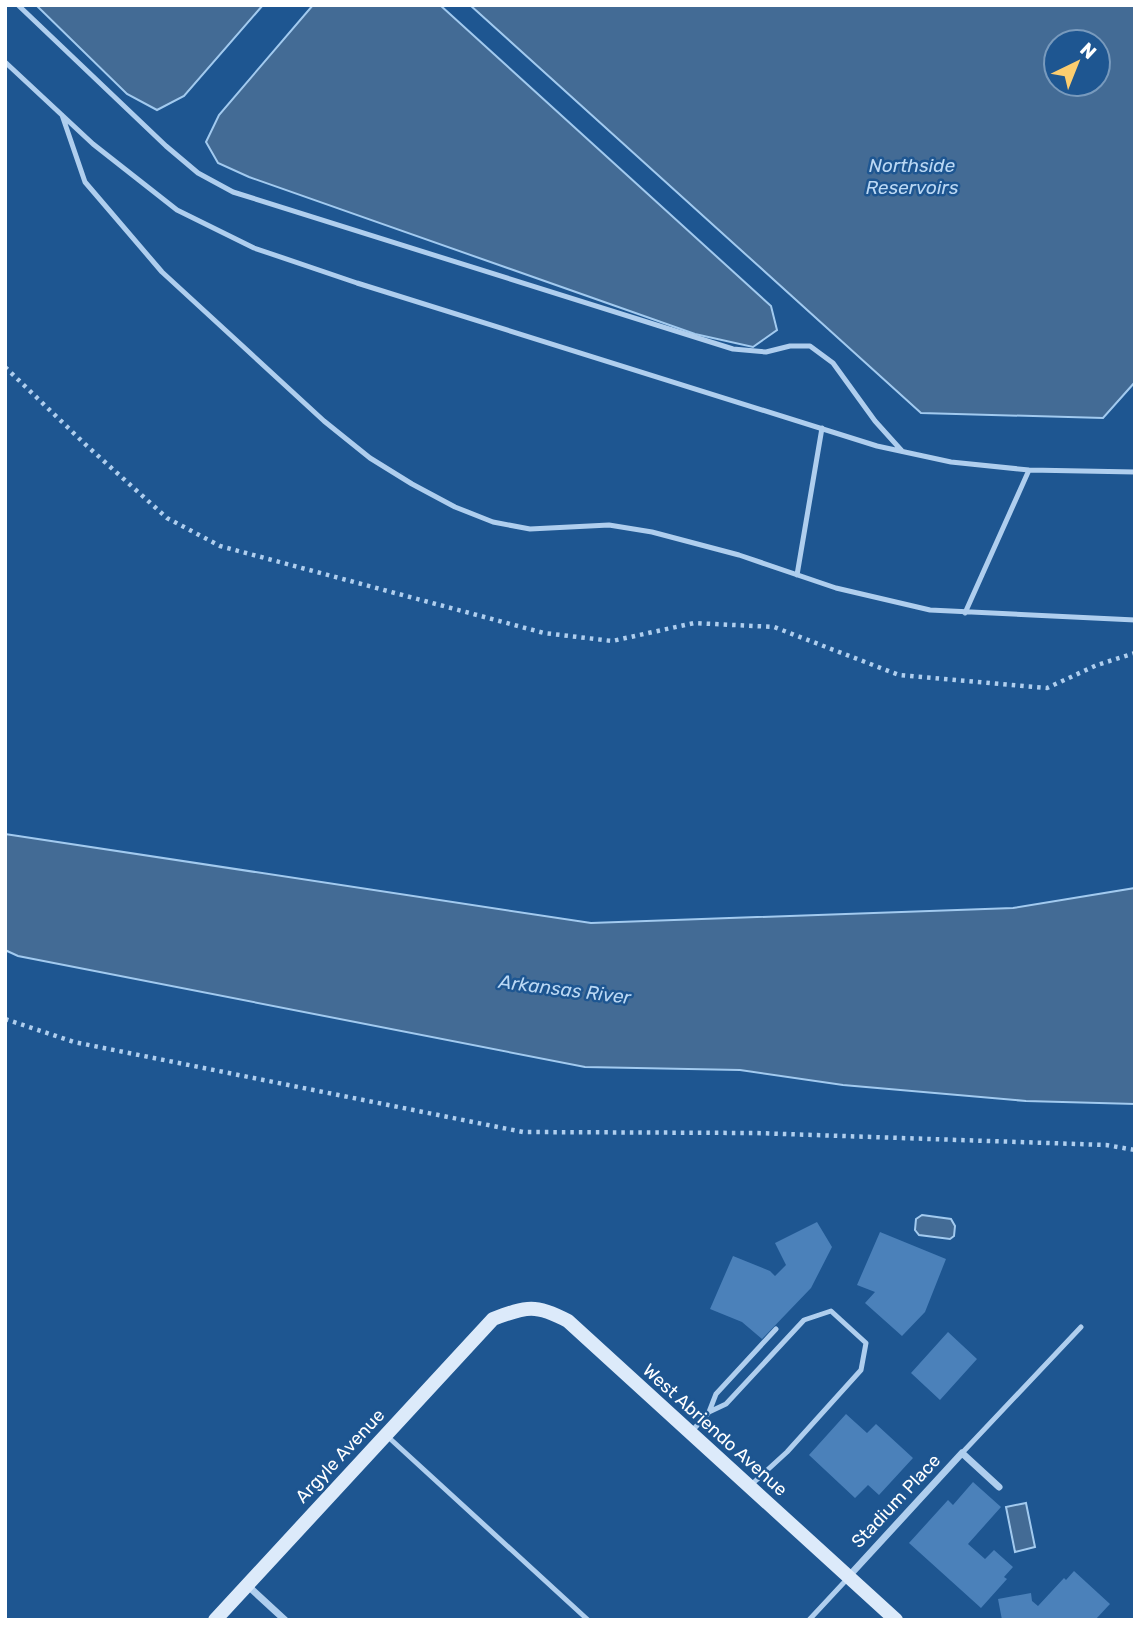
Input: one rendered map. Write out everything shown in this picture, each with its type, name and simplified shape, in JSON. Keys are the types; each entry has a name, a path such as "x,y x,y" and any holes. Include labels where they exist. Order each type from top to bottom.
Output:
{"street":[{"name":"West Abriendo Avenue","path":"493,1319 519,1309 545,1309 568,1321 896,1620"},
{"name":"Argyle Avenue","path":"215,1620 493,1319"},
{"name":"Stadium Place","path":"849,1577 962,1453 999,1487"},
{"path":"247,1585 285,1620"}],"lane":[{"path":"18,5 166,146 198,173 233,192 733,349 766,352 790,346 810,346 833,363 875,421 902,451"},
{"path":"5,62 93,144 177,210 254,248 357,283 902,451 951,462 1029,470 1135,472"},
{"path":"62,114 85,182 162,272 324,421 370,458 455,507 493,522 530,529 610,524 642,530 739,555 836,588 930,610 1135,620"},
{"path":"797,575 822,428"},
{"path":"965,613 1029,470"},
{"path":"709,1412 726,1404 804,1320 831,1311 866,1343 861,1370 787,1452 748,1487"},
{"path":"962,1453 1080,1327"},
{"path":"690,1433 709,1412 716,1394 776,1329"},
{"path":"386,1435 588,1620"},
{"path":"809,1620 849,1577"}],"path":[{"path":"5,367 167,518 220,546 544,633 612,641 694,623 774,627 899,675 1047,688 1097,665 1135,653"},
{"path":"5,1019 74,1042 523,1132 755,1132 1106,1145 1135,1150"}],"water":[{"path":"36,5 263,5 184,96 157,110 127,94"},
{"path":"313,5 440,5 771,306 777,330 753,347 695,334 249,177 218,163 206,142 219,115"},
{"name":"Northside Reservoirs","path":"470,5 1135,5 1135,382 1103,418 921,413"},
{"name":"Arkansas River","path":"5,834 591,923 1013,908 1135,888 1135,1104 1026,1101 843,1085 740,1070 585,1067 18,956 5,950"},
{"path":"922,1215 951,1219 955,1226 954,1236 950,1239 919,1235 915,1230 916,1219"},
{"path":"1026,1503 1035,1547 1015,1552 1006,1507"}],"building":[{"path":"817,1222 832,1247 811,1288 762,1339 742,1322 710,1309 733,1256 770,1271 775,1276 786,1265 775,1243"},
{"path":"880,1232 946,1259 925,1312 902,1336 865,1303 875,1292 857,1285"},
{"path":"948,1332 977,1359 940,1400 911,1373"},
{"path":"846,1414 867,1433 876,1424 913,1458 879,1495 868,1485 855,1498 809,1455"},
{"path":"973,1482 1001,1507 968,1544 985,1559 994,1550 1013,1567 1004,1577 1007,1579 981,1608 909,1543 948,1500 953,1505"},
{"path":"1074,1571 1110,1604 1095,1620 1002,1620 998,1599 1031,1593 1032,1601 1038,1606"}]}
